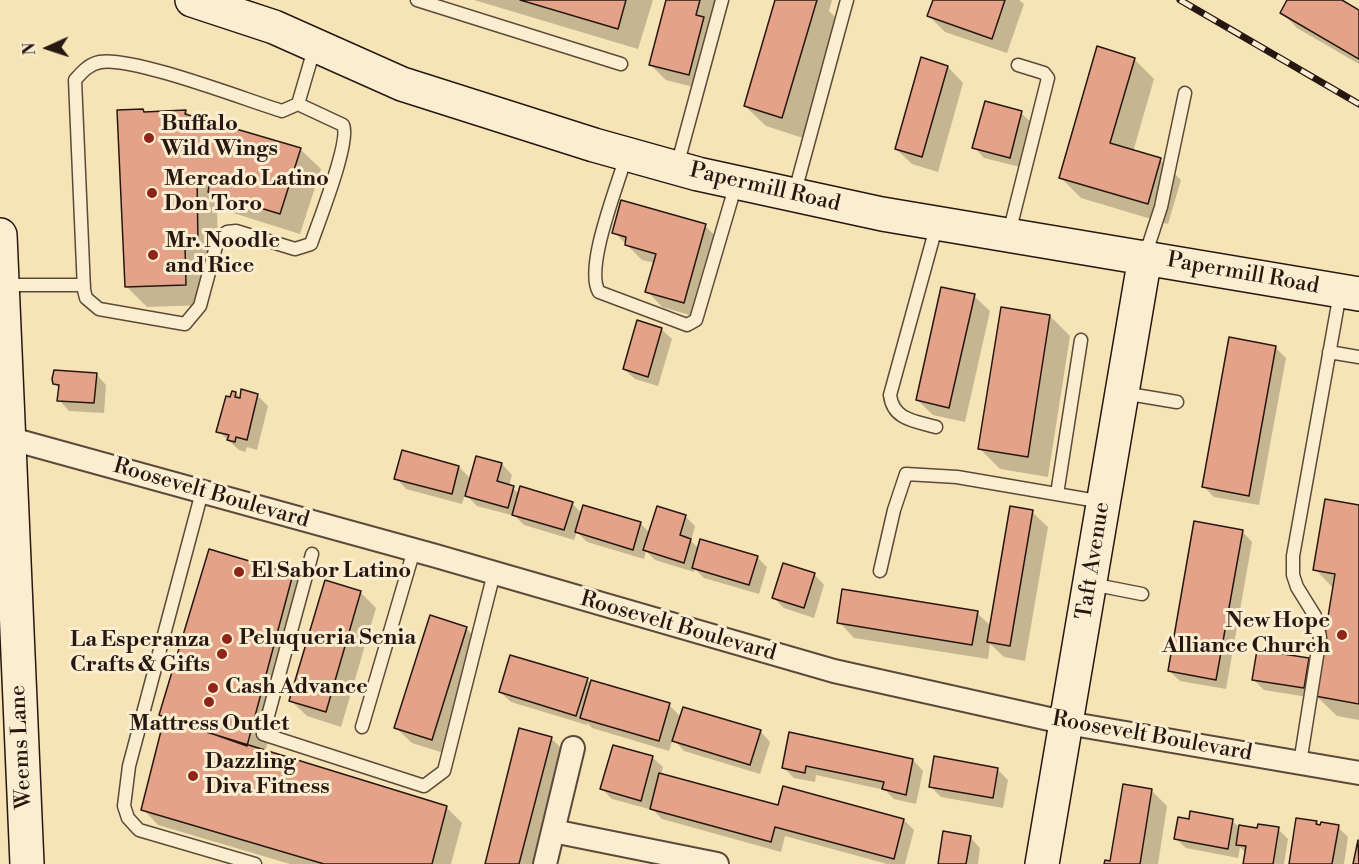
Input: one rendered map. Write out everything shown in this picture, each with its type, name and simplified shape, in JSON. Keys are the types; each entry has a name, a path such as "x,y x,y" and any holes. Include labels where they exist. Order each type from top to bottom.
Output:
{"main road":[{"name":"Papermill Road","path":"192,0 265,24 402,84 676,168 794,196 937,223 1350,292"},
{"name":"Weems Lane","path":"0,235 27,864"},
{"name":"Taft Avenue","path":"1042,864 1145,258"}],"street":[{"name":"Roosevelt Boulevard","path":"8,438 414,550 777,656 1067,723 1359,773"},
{"path":"545,864 573,748"},
{"path":"553,831 717,864"}],"lane":[{"path":"417,0 621,64"},
{"path":"676,168 722,0"},
{"path":"794,196 847,0"},
{"path":"298,104 315,44"},
{"path":"102,62 140,67 282,111 298,104 343,125 345,130 343,147 311,244 295,249 236,231 226,232 218,239 200,306 186,324 99,309 86,298 75,80 89,66 102,62"},
{"path":"1009,234 1048,78 1044,73 1018,65"},
{"path":"1145,258 1161,207 1185,93"},
{"path":"627,154 596,258 593,283 599,292 687,325 696,320 736,183"},
{"path":"936,427 900,416 891,408 890,395 937,223"},
{"path":"1,286 84,285"},
{"path":"1299,763 1320,637 1315,616 1297,587 1293,575 1293,556 1329,352 1350,292"},
{"path":"1057,494 1081,340"},
{"path":"1329,352 1359,357"},
{"path":"1122,393 1177,402"},
{"path":"880,571 894,510 906,474 957,477 1104,502"},
{"path":"202,492 149,684 129,766 124,806 128,818 140,830 255,864"},
{"path":"362,727 414,550"},
{"path":"312,555 263,734 424,786 444,771 494,573"},
{"path":"1090,584 1142,594"}],"building":[{"path":"520,0 626,0 618,29"},
{"path":"666,0 700,0 696,15 704,17 689,75 649,65"},
{"path":"775,0 817,0 782,118 744,106"},
{"path":"933,0 1005,0 992,39 927,16"},
{"path":"1287,0 1342,0 1359,10 1359,59 1280,13"},
{"path":"1097,46 1135,58 1110,143 1161,158 1148,204 1059,178"},
{"path":"921,57 948,66 922,157 895,149"},
{"path":"985,101 1022,111 1010,158 972,148"},
{"path":"143,109 144,112 186,110 185,114 301,148 280,214 208,192 210,179 189,173 189,176 197,177 198,245 185,245 186,285 125,287 117,110"},
{"path":"621,200 706,224 684,303 645,292 656,254 625,245 626,237 612,233"},
{"path":"941,287 975,294 949,408 916,400"},
{"path":"1001,307 1050,315 1028,457 978,449"},
{"path":"637,320 662,328 648,377 623,369"},
{"path":"1229,337 1276,346 1249,496 1202,487"},
{"path":"54,370 97,373 94,403 57,401 59,385 53,384"},
{"path":"241,389 258,394 247,440 236,437 235,442 227,440 229,435 216,432 226,396 230,397 232,391 236,392 235,397 240,398"},
{"path":"402,450 459,466 452,494 394,479"},
{"path":"476,456 502,463 497,481 514,486 508,508 465,496"},
{"path":"520,486 573,502 564,530 512,515"},
{"name":"New Hope Alliance Church","path":"1325,499 1359,505 1359,704 1315,696 1335,574 1313,570"},
{"path":"583,505 641,522 633,550 575,532"},
{"path":"657,506 686,515 680,535 691,539 684,563 643,550"},
{"path":"1010,506 1033,510 1010,646 987,642"},
{"path":"1194,521 1243,530 1216,680 1168,671"},
{"path":"700,539 758,556 749,585 692,568"},
{"path":"209,549 293,574 247,746 159,715"},
{"path":"783,563 815,573 804,608 772,598"},
{"path":"325,580 361,591 326,712 289,701"},
{"path":"842,589 978,611 972,645 837,623"},
{"path":"430,615 467,627 432,740 394,728"},
{"path":"1257,650 1309,658 1304,688 1252,680"},
{"path":"510,655 588,678 576,716 499,692"},
{"path":"591,680 670,703 659,741 580,718"},
{"path":"683,707 761,730 750,765 672,741"},
{"path":"164,719 447,806 432,864 324,864 141,810"},
{"path":"519,728 552,737 519,864 485,864"},
{"path":"789,732 913,759 906,795 882,789 884,782 806,766 805,773 782,768"},
{"path":"613,745 653,756 641,801 600,789"},
{"path":"934,756 998,768 993,798 929,787"},
{"path":"659,773 778,805 783,786 904,819 894,859 775,827 771,842 650,809"},
{"path":"1123,784 1152,789 1140,864 1104,864 1105,860 1110,861"},
{"path":"1190,811 1233,819 1228,849 1174,839 1178,817 1189,819"},
{"path":"1296,818 1317,821 1316,824 1320,825 1321,822 1339,825 1332,864 1289,864"},
{"path":"1258,824 1279,827 1273,864 1243,864 1246,846 1236,845 1239,825 1257,828"},
{"path":"943,831 971,836 966,864 938,864"},
{"path":"1358,840 1359,864 1353,864"}],"railway":[{"path":"1180,0 1359,104"}],"place":[{"name":"Buffalo Wild Wings","path":"149,138"},
{"name":"Mercado Latino Don Toro","path":"152,193"},
{"name":"Mr. Noodle and Rice","path":"153,255"},
{"name":"El Sabor Latino","path":"239,572"},
{"name":"New Hope Alliance Church","path":"1342,635"},
{"name":"Peluqueria Senia","path":"227,639"},
{"name":"La Esperanza Crafts & Gifts","path":"222,654"},
{"name":"Cash Advance","path":"213,688"},
{"name":"Mattress Outlet","path":"209,702"},
{"name":"Dazzling Diva Fitness","path":"193,776"}]}
